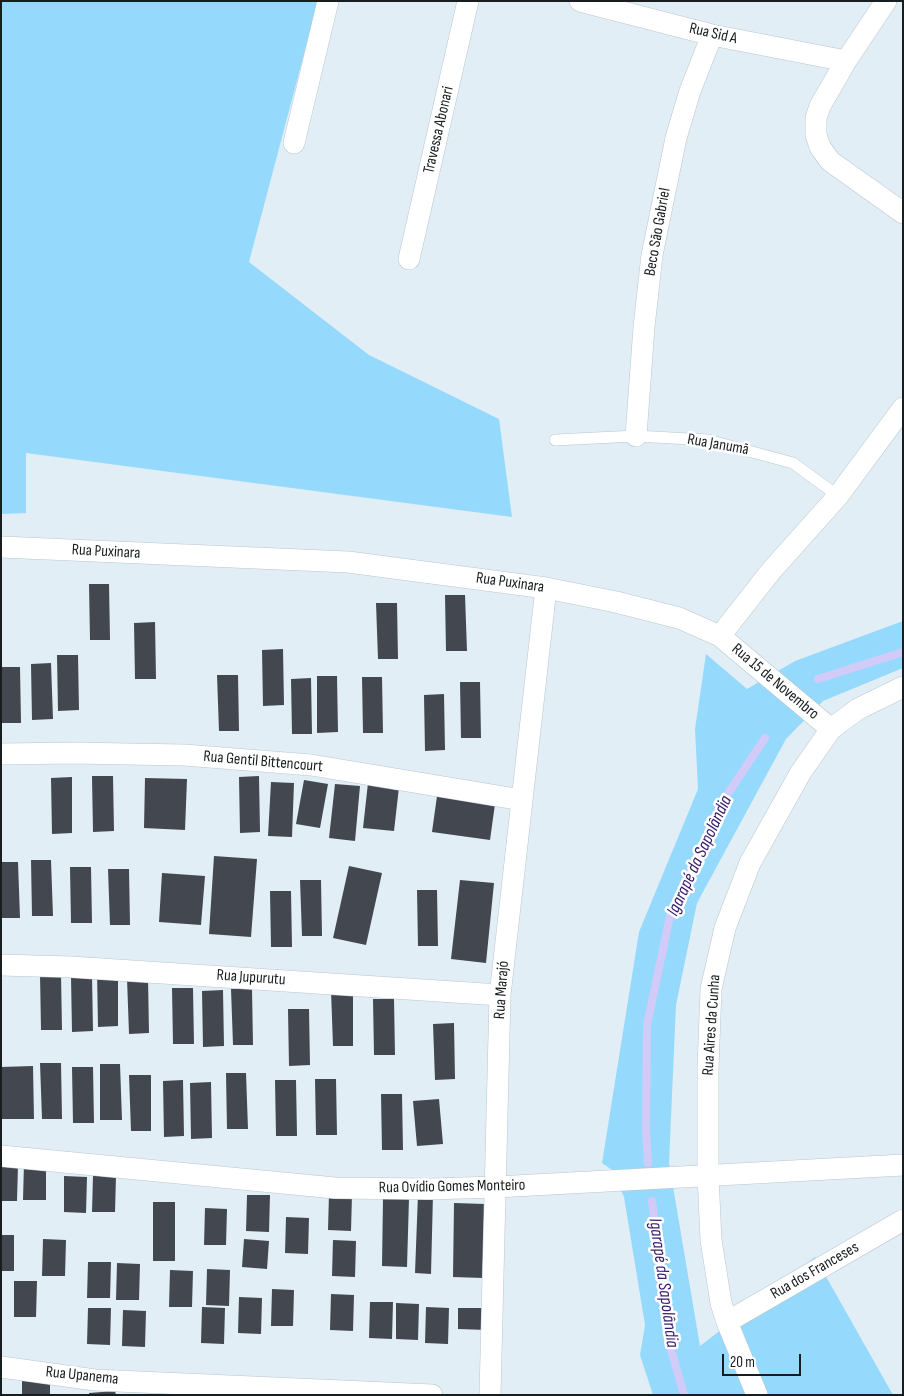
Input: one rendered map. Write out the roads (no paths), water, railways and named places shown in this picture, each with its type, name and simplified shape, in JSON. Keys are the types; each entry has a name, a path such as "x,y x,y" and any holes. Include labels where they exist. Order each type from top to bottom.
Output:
{"street":[{"path":"294,144 328,1"},
{"name":"Travessa Abonari","path":"409,259 468,1"},
{"name":"Rua Sid A","path":"580,1 712,35 846,61"},
{"path":"886,1 846,61 820,106 816,118 816,135 820,147 830,160 903,213"},
{"name":"Beco São Gabriel","path":"636,436 644,327 652,255 676,138 690,91 712,35"},
{"path":"720,636 771,571 838,496 903,408"},
{"name":"Rua Puxinara","path":"1,547 348,562 546,588 616,602 679,618 720,636"},
{"name":"Rua Marajó","path":"490,1395 500,995 546,588"},
{"name":"Rua 15 de Novembro","path":"720,636 831,729"},
{"name":"Rua Aires da Cunha","path":"757,1395 720,1303 711,1240 708,1176 708,1068 711,989 725,928 750,863 801,772 831,729 858,709 903,687"},
{"name":"Rua Gentil Bittencourt","path":"1,754 184,755 311,765 522,800"},
{"name":"Rua Jupurutu","path":"1,965 71,967 500,995"},
{"name":"Rua Ovídio Gomes Monteiro","path":"1,1156 335,1188 430,1189 903,1165"},
{"name":"Rua dos Franceses","path":"727,1322 903,1220"},
{"name":"Rua Upanema","path":"1,1367 95,1380 432,1395"}],"lane":[{"name":"Rua Janumã","path":"555,440 636,436 708,440 792,463 838,496"}],"waterway":[{"name":"Igarapé da Sapolândia","path":"818,679 903,652"},
{"name":"Igarapé da Sapolândia","path":"648,1163 646,1130 647,1025 670,916 721,804 765,738"},
{"name":"Igarapé da Sapolândia","path":"652,1201 668,1339 684,1395"}]}
